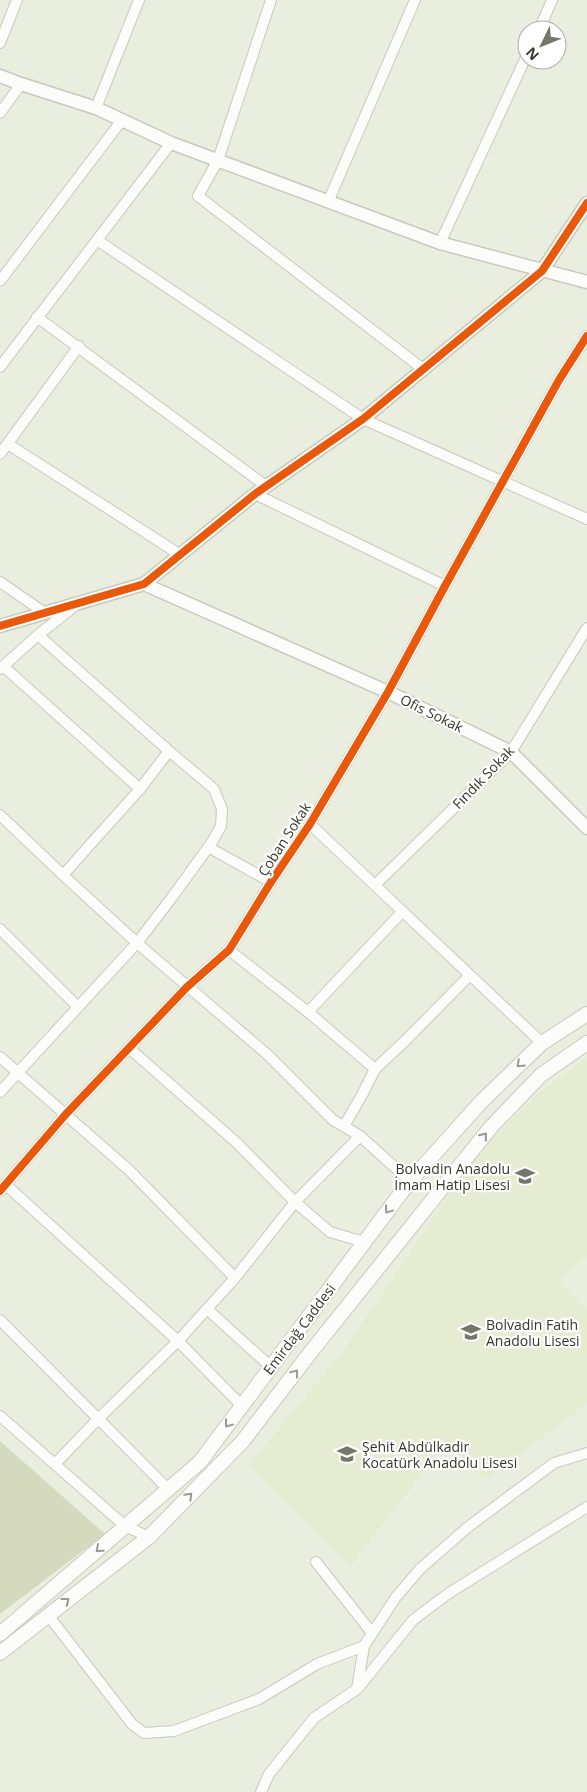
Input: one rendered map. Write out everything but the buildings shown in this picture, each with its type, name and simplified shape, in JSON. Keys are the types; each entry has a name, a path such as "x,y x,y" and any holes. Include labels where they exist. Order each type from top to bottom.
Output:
{"main road":[{"name":"Emirdağ Caddesi","path":"0,1634 200,1462 410,1181 482,1101 542,1043 587,1014"},
{"name":"Emirdağ Caddesi","path":"0,1653 149,1537 243,1441 491,1127 541,1075 587,1043"}],"street":[{"path":"0,43 17,0"},
{"path":"96,108 139,0"},
{"path":"271,0 218,160 198,196 423,369"},
{"path":"328,202 415,0"},
{"path":"543,20 552,0"},
{"path":"440,243 520,70"},
{"path":"0,76 96,108 171,143 440,243 587,282"},
{"path":"0,113 21,84"},
{"path":"0,281 122,120"},
{"path":"0,366 171,143"},
{"path":"0,626 144,584 255,494 363,419 542,271 587,203"},
{"path":"97,240 363,419 587,519"},
{"path":"37,316 266,486"},
{"name":"Çoban Sokak","path":"3,1188 66,1114 186,987 229,950 310,824 388,692 559,380 587,336"},
{"path":"0,454 79,346"},
{"path":"8,444 179,554"},
{"path":"255,494 445,586"},
{"path":"0,582 45,613"},
{"name":"Ofis Sokak","path":"144,584 388,692 511,752 587,828"},
{"path":"79,603 38,635 2,668 140,789"},
{"name":"Fındık Sokak","path":"375,885 511,752 587,628"},
{"path":"0,1092 137,943 173,896 221,826 222,809 214,789 38,635"},
{"path":"63,875 140,789 169,751"},
{"path":"2,820 186,987 268,1054 333,1120 360,1136 410,1181"},
{"path":"310,824 542,1043"},
{"path":"208,847 271,882"},
{"path":"308,1012 402,912"},
{"path":"0,929 78,1007"},
{"path":"229,950 308,1012 374,1069"},
{"path":"344,1126 362,1096 374,1069 469,976"},
{"path":"129,1048 237,1143 295,1202 330,1232 364,1242"},
{"path":"0,1057 130,1171 235,1278"},
{"path":"55,1464 98,1418 178,1341 235,1278 295,1202 360,1136"},
{"path":"3,1188 55,1231 178,1341 242,1406"},
{"path":"207,1309 271,1366"},
{"path":"0,1320 168,1489"},
{"path":"0,1416 125,1526 149,1537"},
{"path":"357,1689 364,1646 396,1597 420,1569 468,1527 554,1463 587,1453"},
{"path":"261,1792 270,1774 314,1718 357,1689 413,1620 449,1593 587,1507"},
{"path":"316,1562 372,1633"},
{"path":"48,1615 132,1724 144,1733 174,1730 259,1699 316,1664 364,1646"}],"shaded area":[{"path":"587,1057 587,1256 557,1280 587,1310 587,1404 485,1480 444,1445 351,1565 249,1465 341,1354 477,1154 532,1098"},
{"path":"0,1441 105,1534 0,1614"}],"cycle path":[{"path":"0,626 144,584 255,494 363,419 542,271 587,203"},
{"path":"0,1191 66,1114 187,987 229,950 310,824 388,692 559,380 587,336"}],"place":[{"name":"Bolvadin Anadolu İmam Hatip Lisesi","path":"525,1176"},
{"name":"Bolvadin Fatih Anadolu Lisesi","path":"471,1332"},
{"name":"Şehit Abdülkadir Kocatürk Anadolu Lisesi","path":"347,1454"}]}
